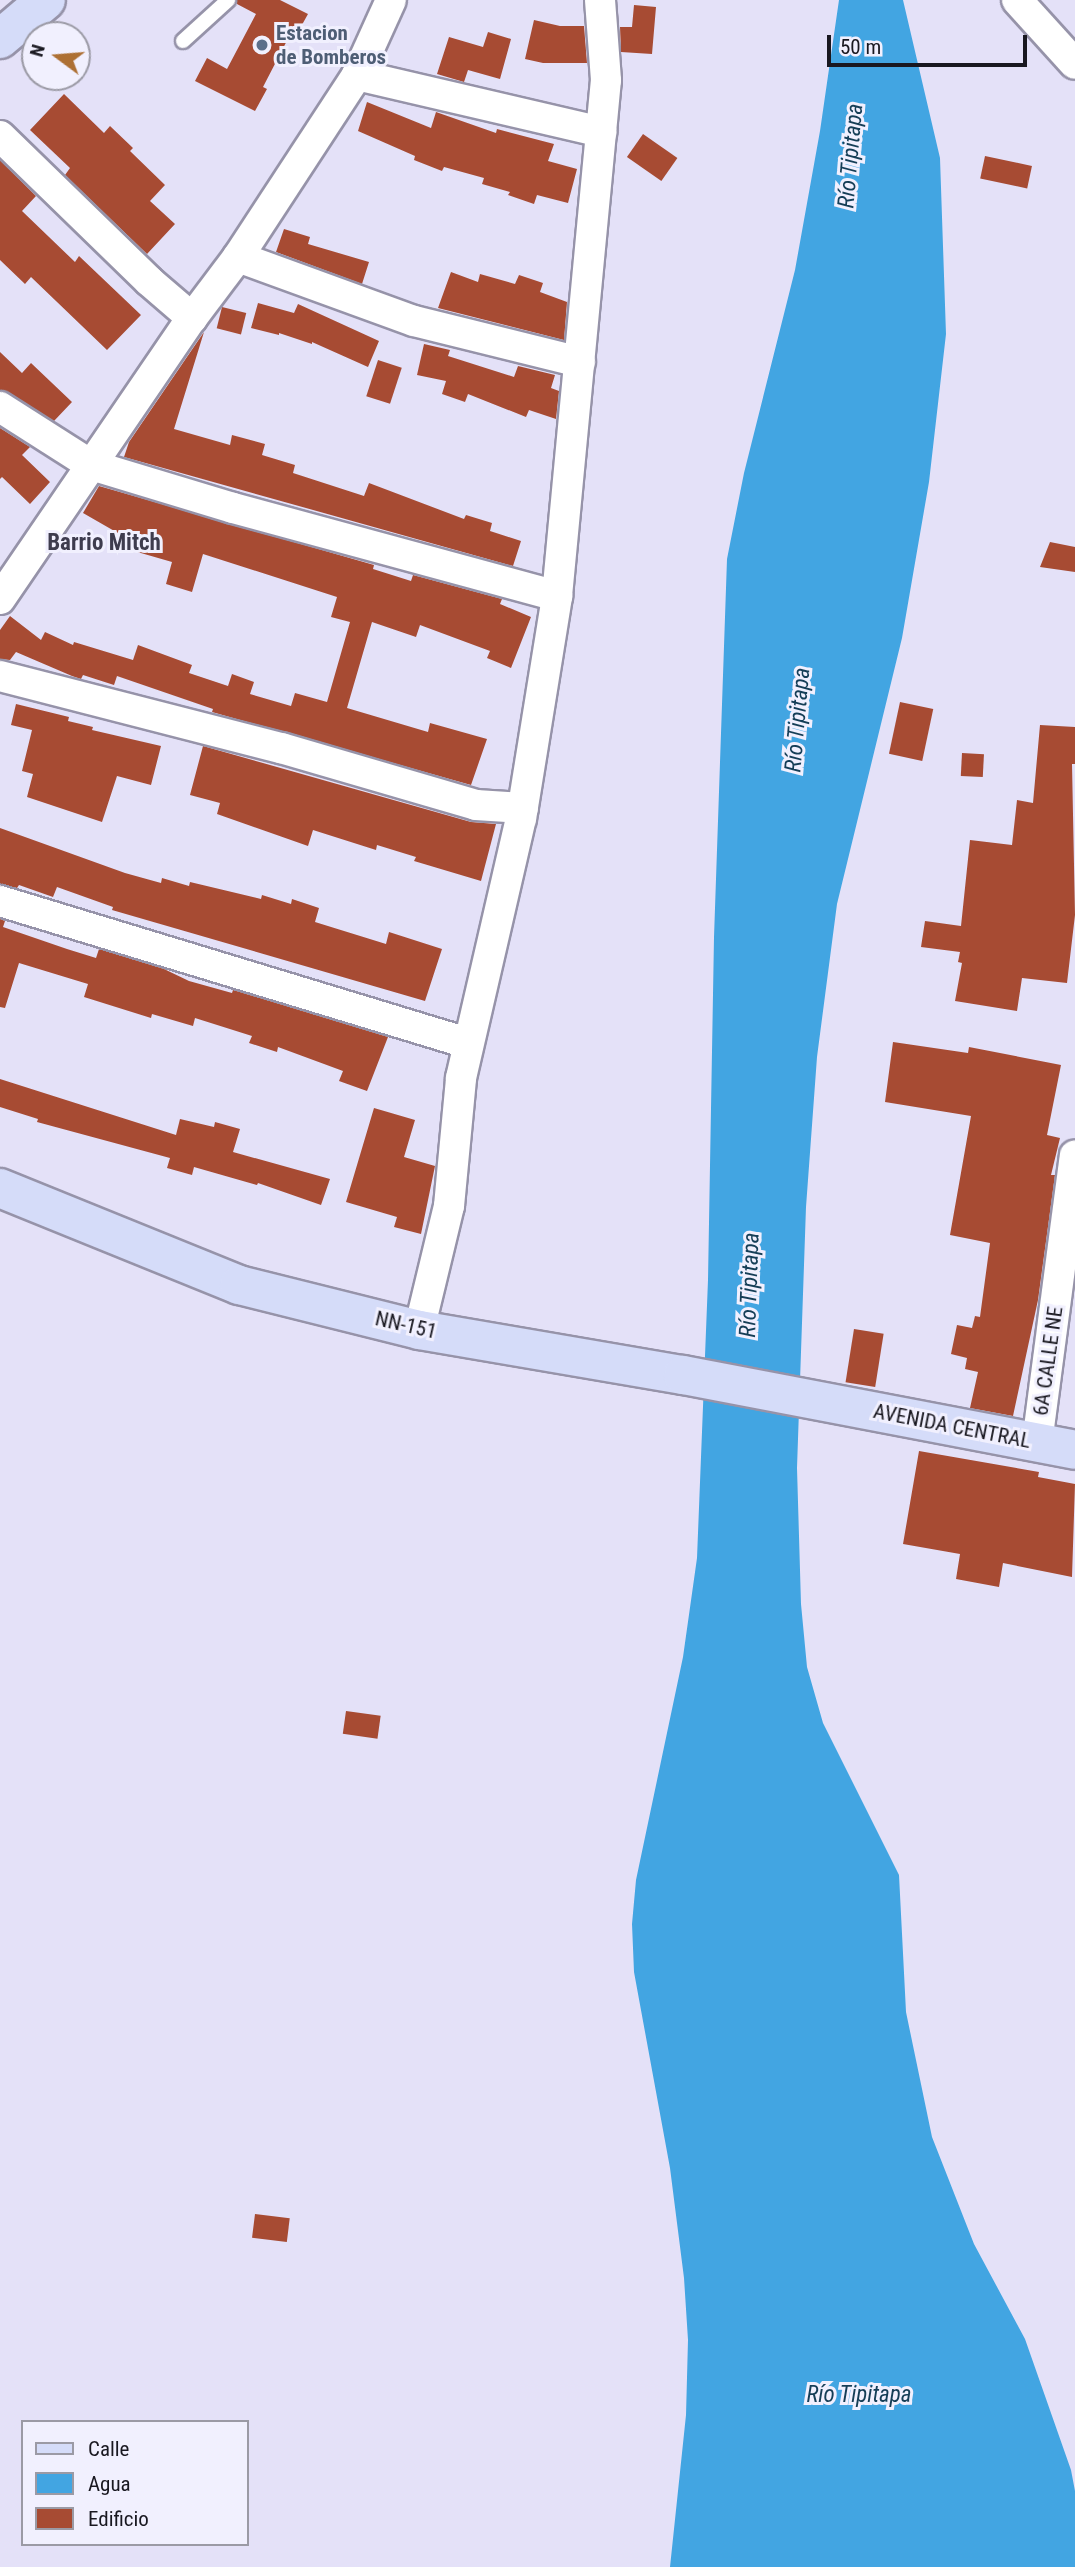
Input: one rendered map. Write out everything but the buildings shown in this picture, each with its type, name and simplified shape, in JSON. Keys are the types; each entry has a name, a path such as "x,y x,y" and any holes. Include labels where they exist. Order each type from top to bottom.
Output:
{"street":[{"path":"2,32 46,0"},
{"path":"0,599 192,318 238,257 357,75 391,0"},
{"path":"419,1330 449,1206 461,1078 523,808 557,596 606,80 600,0"},
{"path":"1017,0 1075,64"},
{"path":"357,75 601,132"},
{"path":"0,136 149,282 192,318"},
{"path":"238,257 414,321 580,362"},
{"path":"0,407 91,465 233,508 557,596"},
{"path":"0,676 281,748 476,805 523,808"},
{"path":"0,901 468,1043"},
{"name":"6A CALLE NE","path":"1037,1443 1075,1155"},
{"name":"NN-151","path":"0,1188 239,1285 419,1330 828,1402"},
{"name":"AVENIDA CENTRAL","path":"828,1402 1075,1450"}],"lane":[{"path":"183,41 228,0"}],"water":[{"name":"Río Tipitapa","path":"839,0 903,0 940,158 946,334 929,482 902,638 837,904 817,1057 806,1207 797,1468 801,1604 807,1667 823,1723 899,1875 906,2012 932,2137 974,2244 1025,2339 1071,2470 1075,2491 1075,2567 670,2567 686,2415 688,2340 684,2278 670,2168 634,1972 632,1924 636,1880 683,1657 697,1558 708,1280 714,937 727,559 744,473 795,270 820,131"}],"place":[{"name":"Estacion de Bomberos","path":"262,45"}],"district":[{"name":"Barrio Mitch","path":"104,543"}]}
